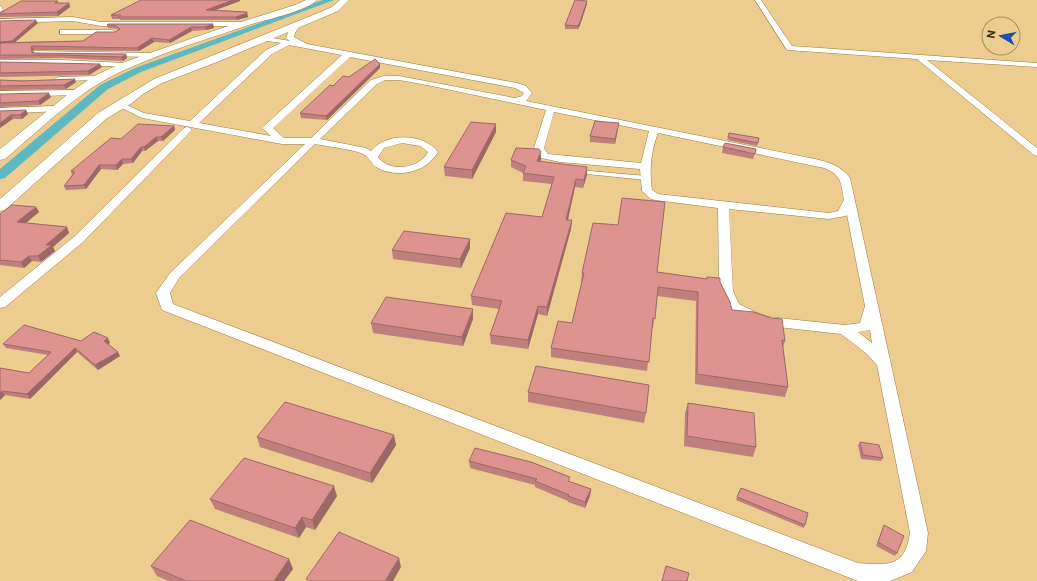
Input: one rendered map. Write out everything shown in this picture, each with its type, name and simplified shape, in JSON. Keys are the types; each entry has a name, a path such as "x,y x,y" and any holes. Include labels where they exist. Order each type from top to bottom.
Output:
{"street":[{"path":"0,156 55,109 98,78 126,65 222,31 298,7 312,0"},
{"path":"0,206 102,116 120,106 158,80 336,9 345,0"},
{"path":"758,0 790,48 1037,65"},
{"path":"0,21 73,19 101,24 244,24"},
{"path":"297,25 291,33 290,38 312,47"},
{"path":"142,32 222,31"},
{"path":"63,32 118,32"},
{"path":"264,38 524,88 528,93 525,98 516,101"},
{"path":"0,304 80,239 190,127 270,52 287,42"},
{"path":"37,52 154,55"},
{"path":"282,141 267,128 348,54"},
{"path":"919,57 1037,153"},
{"path":"0,62 62,62 126,65"},
{"path":"46,80 98,78"},
{"path":"384,78 399,78 516,101 829,166 840,172 845,178 919,533 917,551 905,566 884,574 858,572 168,307 163,293 174,276 374,82 384,78"},
{"path":"0,94 76,93"},
{"path":"120,106 142,115 190,127 282,141 313,141 370,154 381,146 391,142 413,140 430,146 432,152 431,157 425,162 404,169 382,166 375,162 370,154"},
{"path":"551,108 539,148 545,156 560,159 614,164 647,173"},
{"path":"0,111 55,109"},
{"path":"654,130 650,140 647,191 655,197 829,216 849,223 855,228"},
{"path":"829,216 842,214 850,201"},
{"path":"723,205 726,291 734,308 752,316 769,321 845,330 866,326 871,305"},
{"path":"845,330 872,350 884,365"}],"lane":[{"path":"614,164 616,175"},
{"path":"573,171 616,175 647,173"}],"building":[{"path":"141,0 233,0 206,10 247,13 236,17 119,17 121,15 111,15"},
{"path":"575,0 587,1 580,22 578,26 565,25"},
{"path":"21,1 58,1 55,3 69,3 57,12 0,14"},
{"path":"36,20 12,41 0,42 0,21"},
{"path":"213,24 205,27 191,27 169,40 152,38 137,48 31,47 32,53 126,54 122,57 0,55 0,44 2,43 83,41 96,32 115,32 120,29 115,25 107,25"},
{"path":"375,59 380,64 326,116 300,113 330,85 333,86 343,76 349,77"},
{"path":"0,62 100,64 88,71 0,73"},
{"path":"75,79 64,85 0,86 0,80 22,81"},
{"path":"49,93 38,101 0,103 0,94"},
{"path":"26,110 20,115 11,115 0,123 0,111"},
{"path":"595,121 619,123 615,139 590,136"},
{"path":"471,122 496,124 472,170 444,167"},
{"path":"138,124 174,126 161,137 156,137 144,147 141,147 131,159 122,159 116,165 99,165 84,185 64,186 75,172 71,171 111,138 121,139"},
{"path":"729,133 759,138 758,143 728,137"},
{"path":"725,143 756,149 755,154 723,147"},
{"path":"516,148 539,149 541,152 537,161 587,167 584,180 576,179 566,220 572,220 547,307 538,306 528,340 490,335 502,301 471,296 506,213 542,217 554,177 523,173 526,166 511,160"},
{"path":"622,198 665,202 657,272 707,279 707,277 720,278 720,282 730,302 732,310 754,312 771,318 782,319 785,341 782,340 788,387 697,374 698,292 658,287 655,319 653,318 649,362 551,348 558,321 572,323 584,273 582,273 593,223 618,225"},
{"path":"12,205 36,207 17,222 67,227 46,245 52,245 38,256 29,256 21,262 0,260 0,214"},
{"path":"404,231 470,239 460,259 392,250"},
{"path":"386,297 473,309 462,337 371,323"},
{"path":"24,325 81,341 94,332 108,338 104,341 118,352 95,365 75,348 27,394 2,391 0,393 0,368 29,373 51,352 3,344"},
{"path":"536,366 649,385 646,413 528,392"},
{"path":"285,402 394,435 370,473 257,437"},
{"path":"688,403 754,413 756,447 687,436"},
{"path":"860,442 879,445 883,458 863,455"},
{"path":"475,448 531,462 570,477 568,481 591,489 585,502 535,481 537,479 469,461"},
{"path":"244,458 334,486 312,520 302,517 295,528 210,499"},
{"path":"741,488 808,513 805,525 737,497"},
{"path":"190,520 289,559 274,581 186,581 151,566"},
{"path":"884,525 904,536 897,553 878,542"},
{"path":"339,532 399,558 385,581 311,581 306,579"},
{"path":"666,566 689,573 687,581 662,581"}],"waterway":[{"path":"0,175 104,87 138,70 330,0"}]}
